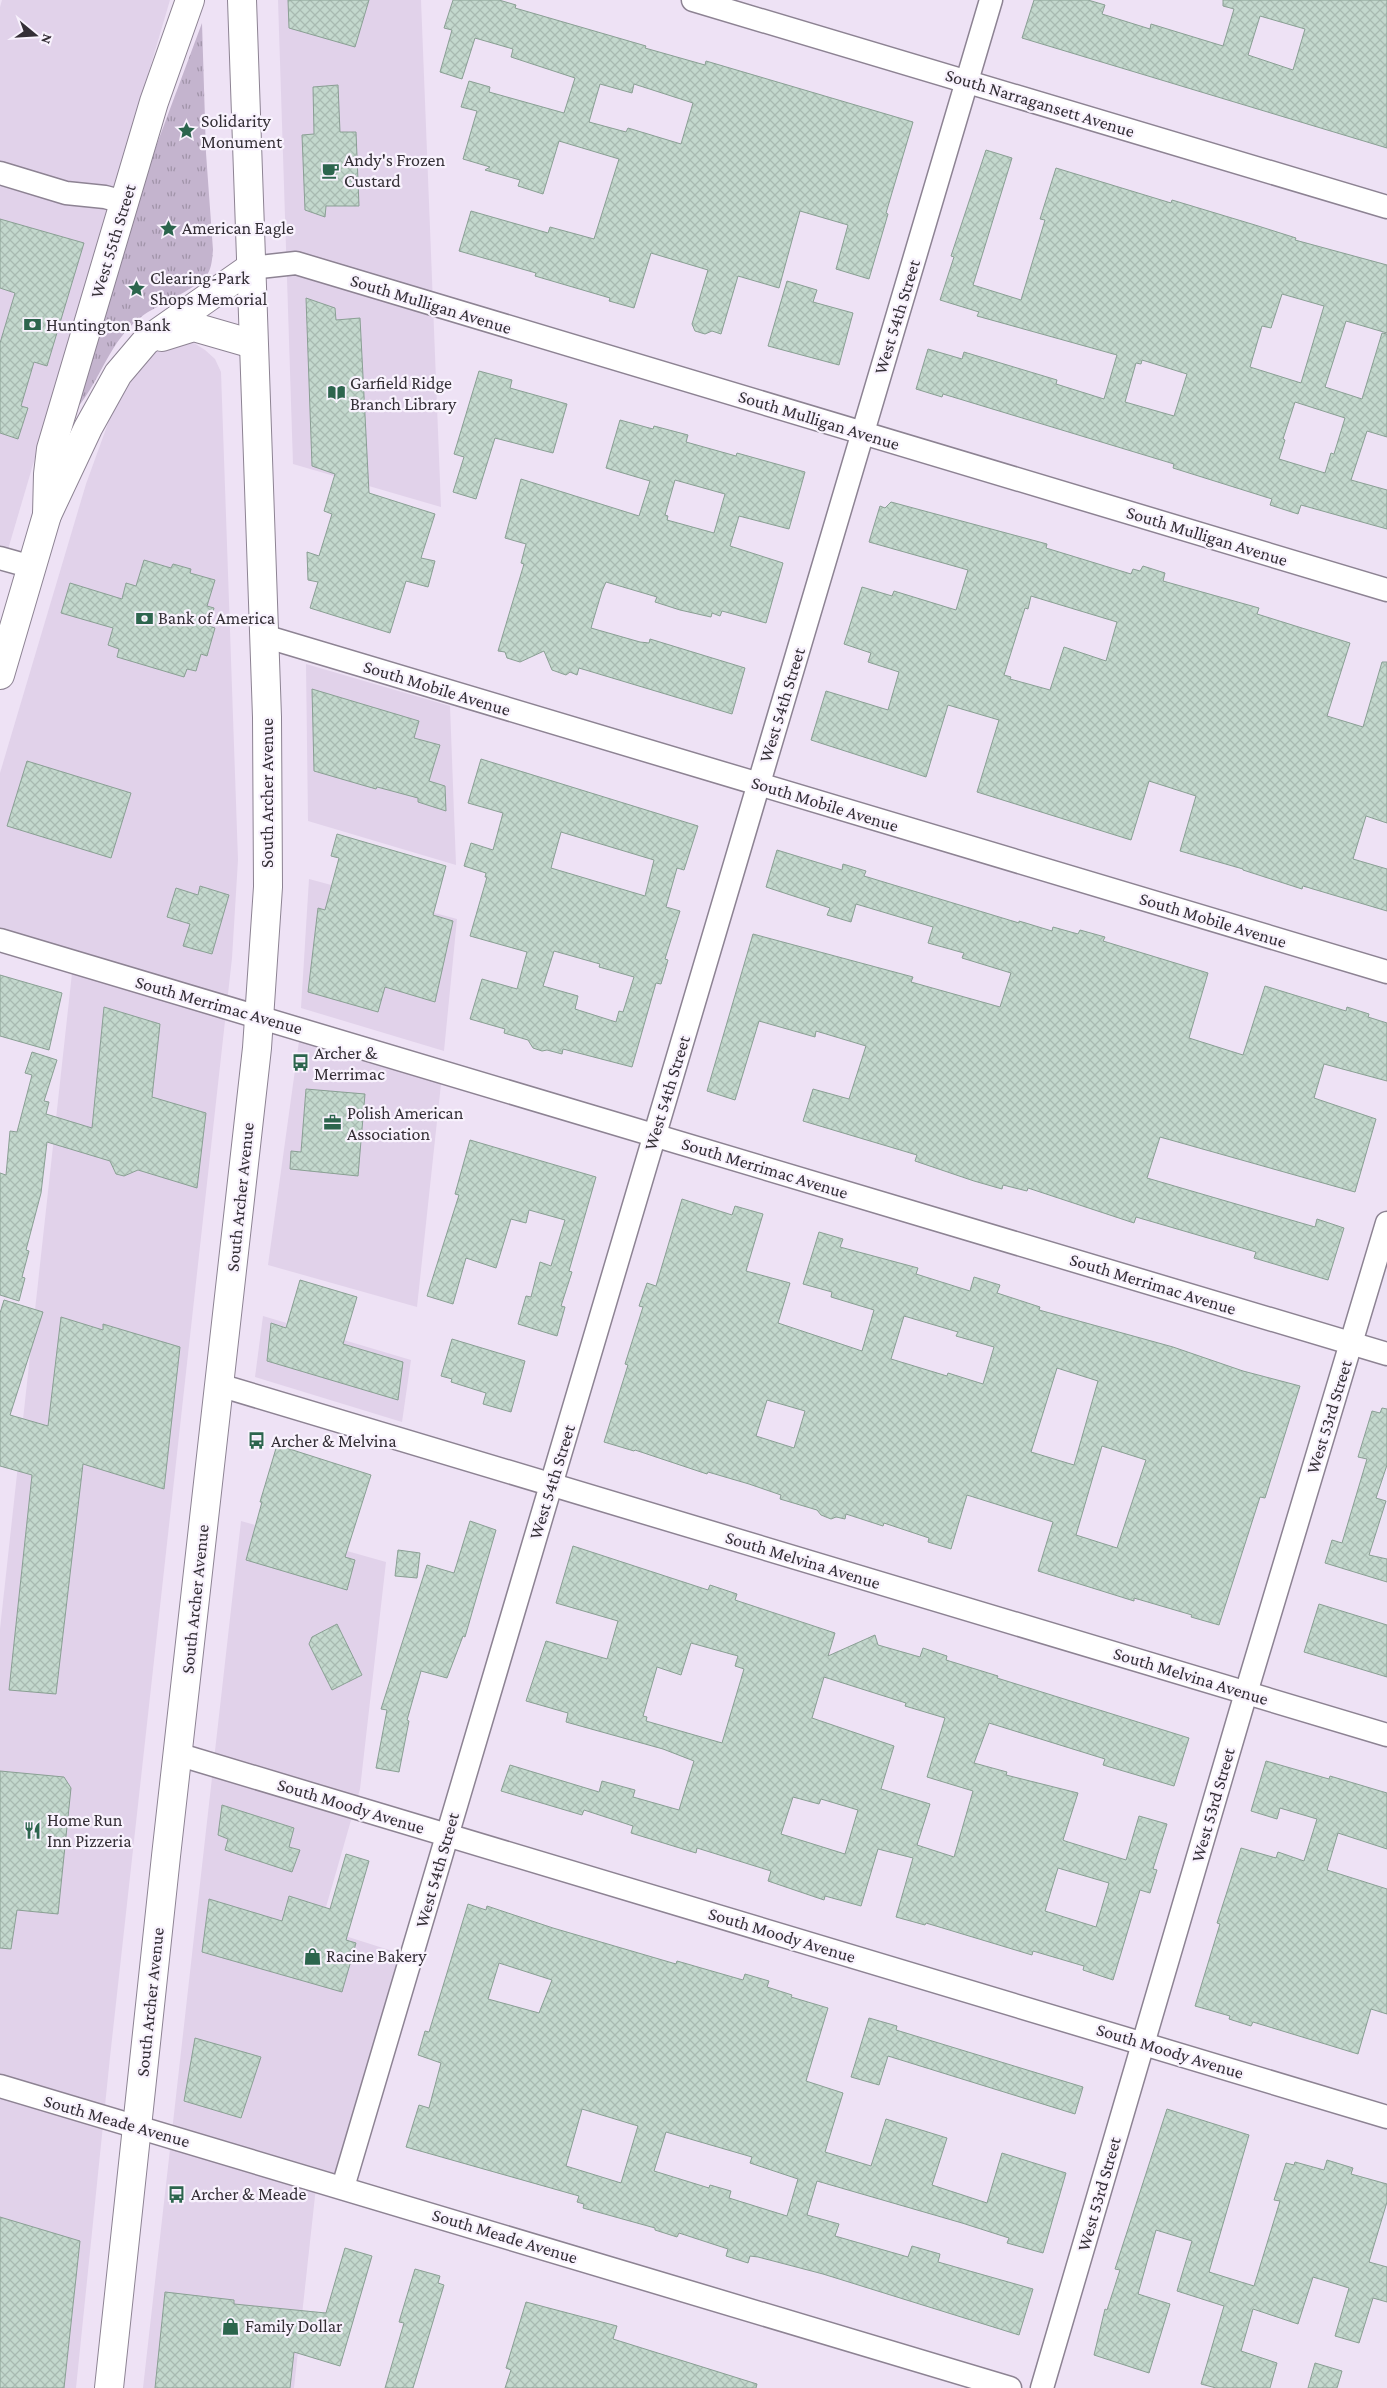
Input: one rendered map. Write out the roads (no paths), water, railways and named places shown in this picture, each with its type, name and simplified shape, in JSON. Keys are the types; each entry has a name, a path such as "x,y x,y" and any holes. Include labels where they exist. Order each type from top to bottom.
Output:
{"main road":[{"name":"West 55th Street","path":"47,515 51,449 154,102 190,0"},
{"name":"South Archer Avenue","path":"109,2388 177,1754 260,1017 268,877 268,781 264,636 242,0"},
{"name":"West 55th Street","path":"0,675 47,515 88,428 118,374 146,341 250,268"},
{"path":"146,341 194,328 253,344"}],"street":[{"name":"South Narragansett Avenue","path":"693,0 1387,207"},
{"name":"West 54th Street","path":"343,2187 991,0"},
{"path":"0,173 66,193 105,197 124,202"},
{"name":"South Mulligan Avenue","path":"250,268 296,264 1387,590"},
{"path":"0,558 32,566"},
{"name":"South Mobile Avenue","path":"264,636 1387,972"},
{"name":"South Merrimac Avenue","path":"0,940 1387,1354"},
{"name":"West 53rd Street","path":"1042,2388 1246,1692 1387,1223"},
{"name":"South Melvina Avenue","path":"219,1385 1246,1692 1387,1736"},
{"name":"South Moody Avenue","path":"177,1754 1387,2117"},
{"name":"South Meade Avenue","path":"0,2086 1010,2388"}],"place":[{"name":"Solidarity Monument","path":"187,131"},
{"name":"Andy's Frozen Custard","path":"330,170"},
{"name":"American Eagle","path":"168,228"},
{"name":"Clearing-Park Shops Memorial","path":"136,288"},
{"name":"Huntington Bank","path":"32,325"},
{"name":"Garfield Ridge Branch Library","path":"336,393"},
{"name":"Bank of America","path":"144,618"},
{"name":"Archer & Merrimac","path":"300,1063"},
{"name":"Polish American Association","path":"333,1123"},
{"name":"Archer & Melvina","path":"257,1441"},
{"name":"Home Run Inn Pizzeria","path":"33,1830"},
{"name":"Racine Bakery","path":"312,1956"},
{"name":"Archer & Meade","path":"177,2194"},
{"name":"Family Dollar","path":"231,2326"}]}
